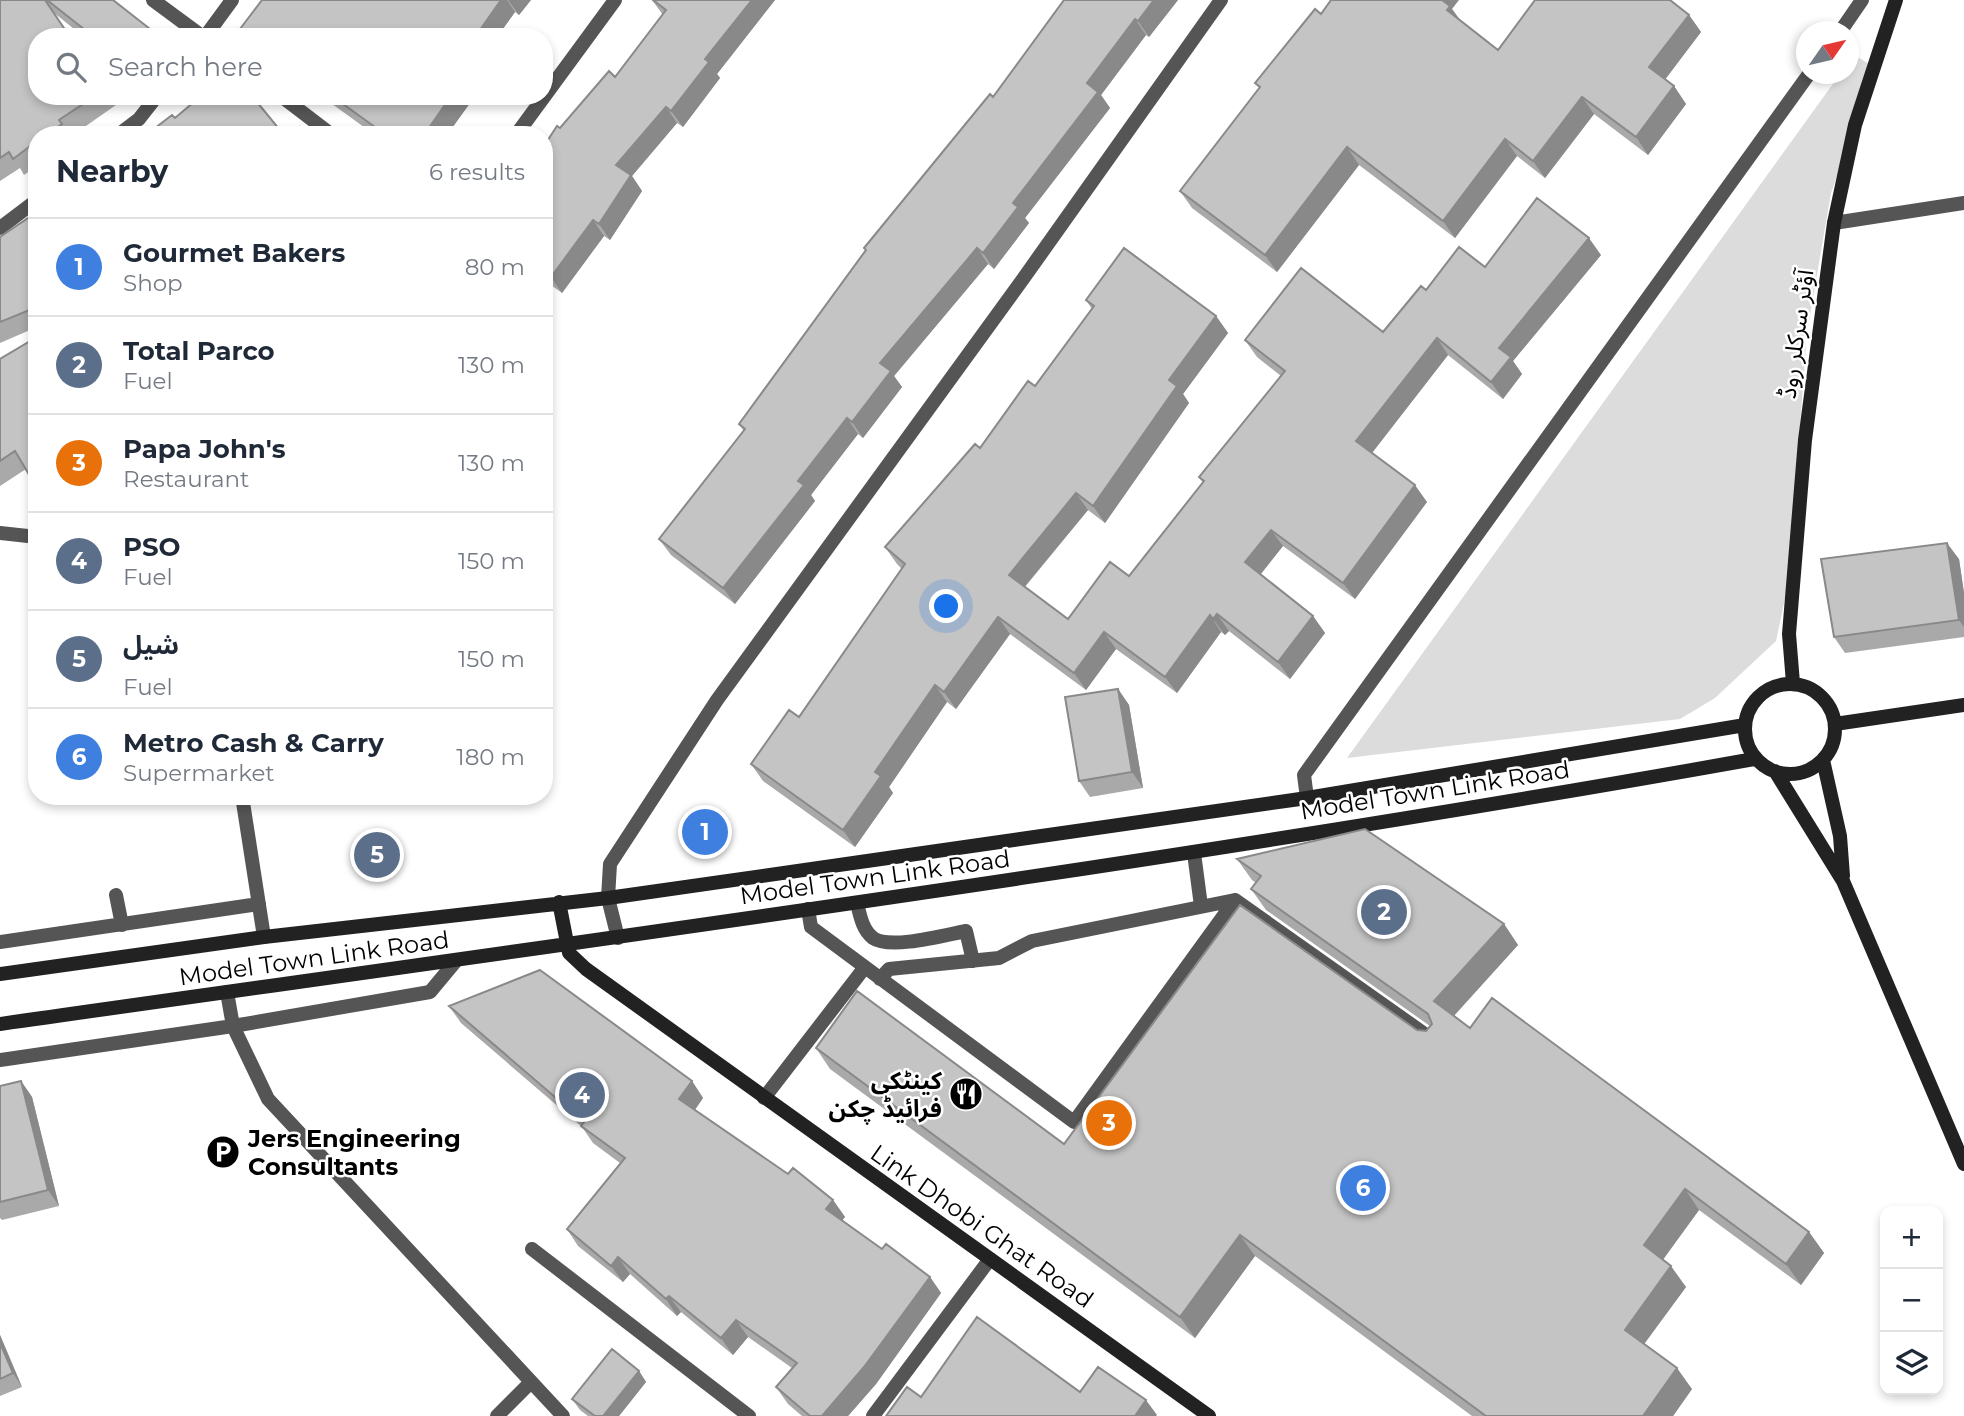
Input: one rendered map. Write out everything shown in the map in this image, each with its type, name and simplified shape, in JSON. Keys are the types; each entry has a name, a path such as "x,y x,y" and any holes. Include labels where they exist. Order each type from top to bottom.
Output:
{"main road":[{"name":"آؤٹر سرکلر روڈ","path":"1793,683 1789,634 1805,440 1834,223 1855,125 1896,0"},
{"path":"1793,683 1813,689 1828,704 1835,724 1830,750 1823,761 1800,773 1774,771 1754,759 1745,725 1750,708 1760,694 1775,685 1793,683"},
{"path":"1835,724 1964,705"},
{"name":"Model Town Link Road","path":"0,974 264,937 608,898 1307,798 1745,725"},
{"name":"Model Town Link Road","path":"0,1024 455,962 566,943 618,938 1194,853 1754,759"},
{"path":"1823,761 1840,836 1843,881"},
{"path":"1774,771 1843,881 1964,1164"},
{"path":"559,902 566,943"},
{"name":"Link Dhobi Ghat Road","path":"566,943 569,953 586,969 1209,1416"}],"street":[{"path":"153,0 192,28"},
{"path":"211,28 232,0"},
{"path":"553,85 615,0"},
{"path":"618,938 608,898 610,864 717,700 1023,279 1221,0"},
{"path":"1847,21 1862,0"},
{"path":"1307,798 1304,775 1802,84"},
{"path":"130,126 150,105"},
{"path":"293,105 320,126"},
{"path":"523,126 538,105"},
{"path":"1834,223 1964,203"},
{"path":"0,228 28,207"},
{"path":"0,533 28,536"},
{"path":"243,805 264,937"},
{"path":"1194,853 1201,906"},
{"path":"116,895 122,925"},
{"path":"808,909 811,927 1074,1122 1235,900"},
{"path":"880,979 889,969 999,958 1032,941 1235,900 1437,1043"},
{"path":"857,903 862,924 871,937 884,944 966,932 973,961"},
{"path":"0,942 259,904"},
{"path":"0,1059 233,1026 430,992 455,962"},
{"path":"764,1098 865,967"},
{"path":"227,992 233,1026 268,1099 563,1416"},
{"path":"532,1249 749,1416"},
{"path":"873,1416 990,1259"},
{"path":"497,1416 531,1382"}],"shaded area":[{"path":"1859,58 1876,68 1831,193 1807,333 1788,584 1776,641 1715,698 1680,719 1347,758 1833,84 1859,84"}],"building":[{"path":"0,0 45,0 64,28 28,28 28,105 82,105 59,120 62,124 59,126 28,126 28,148 13,159 9,152 0,158"},
{"path":"47,0 113,0 149,28 83,28"},
{"path":"262,0 501,0 481,28 241,28"},
{"path":"653,0 752,0 705,59 709,62 671,111 666,107 616,165 631,175 599,224 593,220 553,274 553,132 557,126 560,128 609,71 615,77 666,10"},
{"path":"1064,0 1154,0 1138,21 1135,19 1087,83 1098,92 1013,203 1018,207 983,253 977,248 880,363 891,371 852,422 847,418 798,481 804,485 723,588 659,539 745,429 739,424 866,250 864,248 990,94 993,97"},
{"path":"1331,0 1442,0 1450,6 1447,10 1498,50 1535,0 1670,0 1689,15 1649,67 1674,86 1636,137 1582,97 1533,161 1505,139 1443,221 1347,147 1265,255 1180,191 1260,87 1255,83 1315,9 1321,14"},
{"path":"190,105 259,105 277,126 158,126 172,115 175,118"},
{"path":"344,105 445,105 430,126 374,126"},
{"path":"1537,198 1589,238 1499,348 1511,357 1491,382 1437,338 1356,441 1415,485 1343,583 1271,530 1245,562 1313,616 1278,662 1217,614 1213,619 1210,615 1165,677 1104,632 1074,673 998,617 944,692 935,685 875,772 881,776 843,830 751,764 789,710 799,717 905,564 885,547 975,444 980,448 1028,381 1035,386 1094,306 1086,300 1124,248 1216,316 1169,380 1177,386 1093,506 1076,493 1009,575 1068,619 1110,562 1129,576 1204,481 1199,477 1285,371 1245,340 1301,268 1383,332 1421,286 1426,290 1459,247 1485,267"},
{"path":"28,218 28,311 0,322 0,237"},
{"path":"28,342 28,473 15,451 0,461 0,359"},
{"path":"1947,543 1959,620 1834,637 1821,559"},
{"path":"1118,689 1132,772 1079,781 1065,697"},
{"path":"1365,829 1504,924 1434,1001 1470,1028 1492,998 1809,1232 1786,1264 1685,1189 1644,1245 1671,1266 1625,1330 1677,1368 1643,1416 1486,1416 1240,1235 1180,1317 816,1048 857,991 1064,1144 1240,905 1417,1030 1426,1031 1432,1024 1428,1014 1251,889 1261,876 1237,859"},
{"path":"540,970 692,1081 679,1099 788,1174 793,1168 833,1200 826,1209 882,1249 886,1244 930,1277 864,1367 822,1416 810,1416 776,1387 797,1363 736,1320 721,1338 669,1296 666,1299 618,1257 611,1266 567,1229 625,1158 581,1126 584,1122 449,1006"},
{"path":"21,1081 48,1190 0,1202 0,1086"},
{"path":"977,1317 1080,1392 1098,1367 1146,1400 1135,1416 886,1416 907,1387 921,1397"},
{"path":"0,1343 13,1373 0,1379"},
{"path":"612,1349 639,1371 603,1416 595,1416 572,1399"}],"place":[{"name":"Gourmet Bakers","path":"705,832"},
{"name":"شیل","path":"377,855"},
{"name":"Total Parco","path":"1384,912"},
{"name":"کینٹکی فرائیڈ چکن","path":"966,1094"},
{"name":"PSO","path":"582,1095"},
{"name":"Papa John's","path":"1109,1123"},
{"name":"Jers Engineering Consultants","path":"223,1152"},
{"name":"Metro Cash & Carry","path":"1363,1188"}]}
